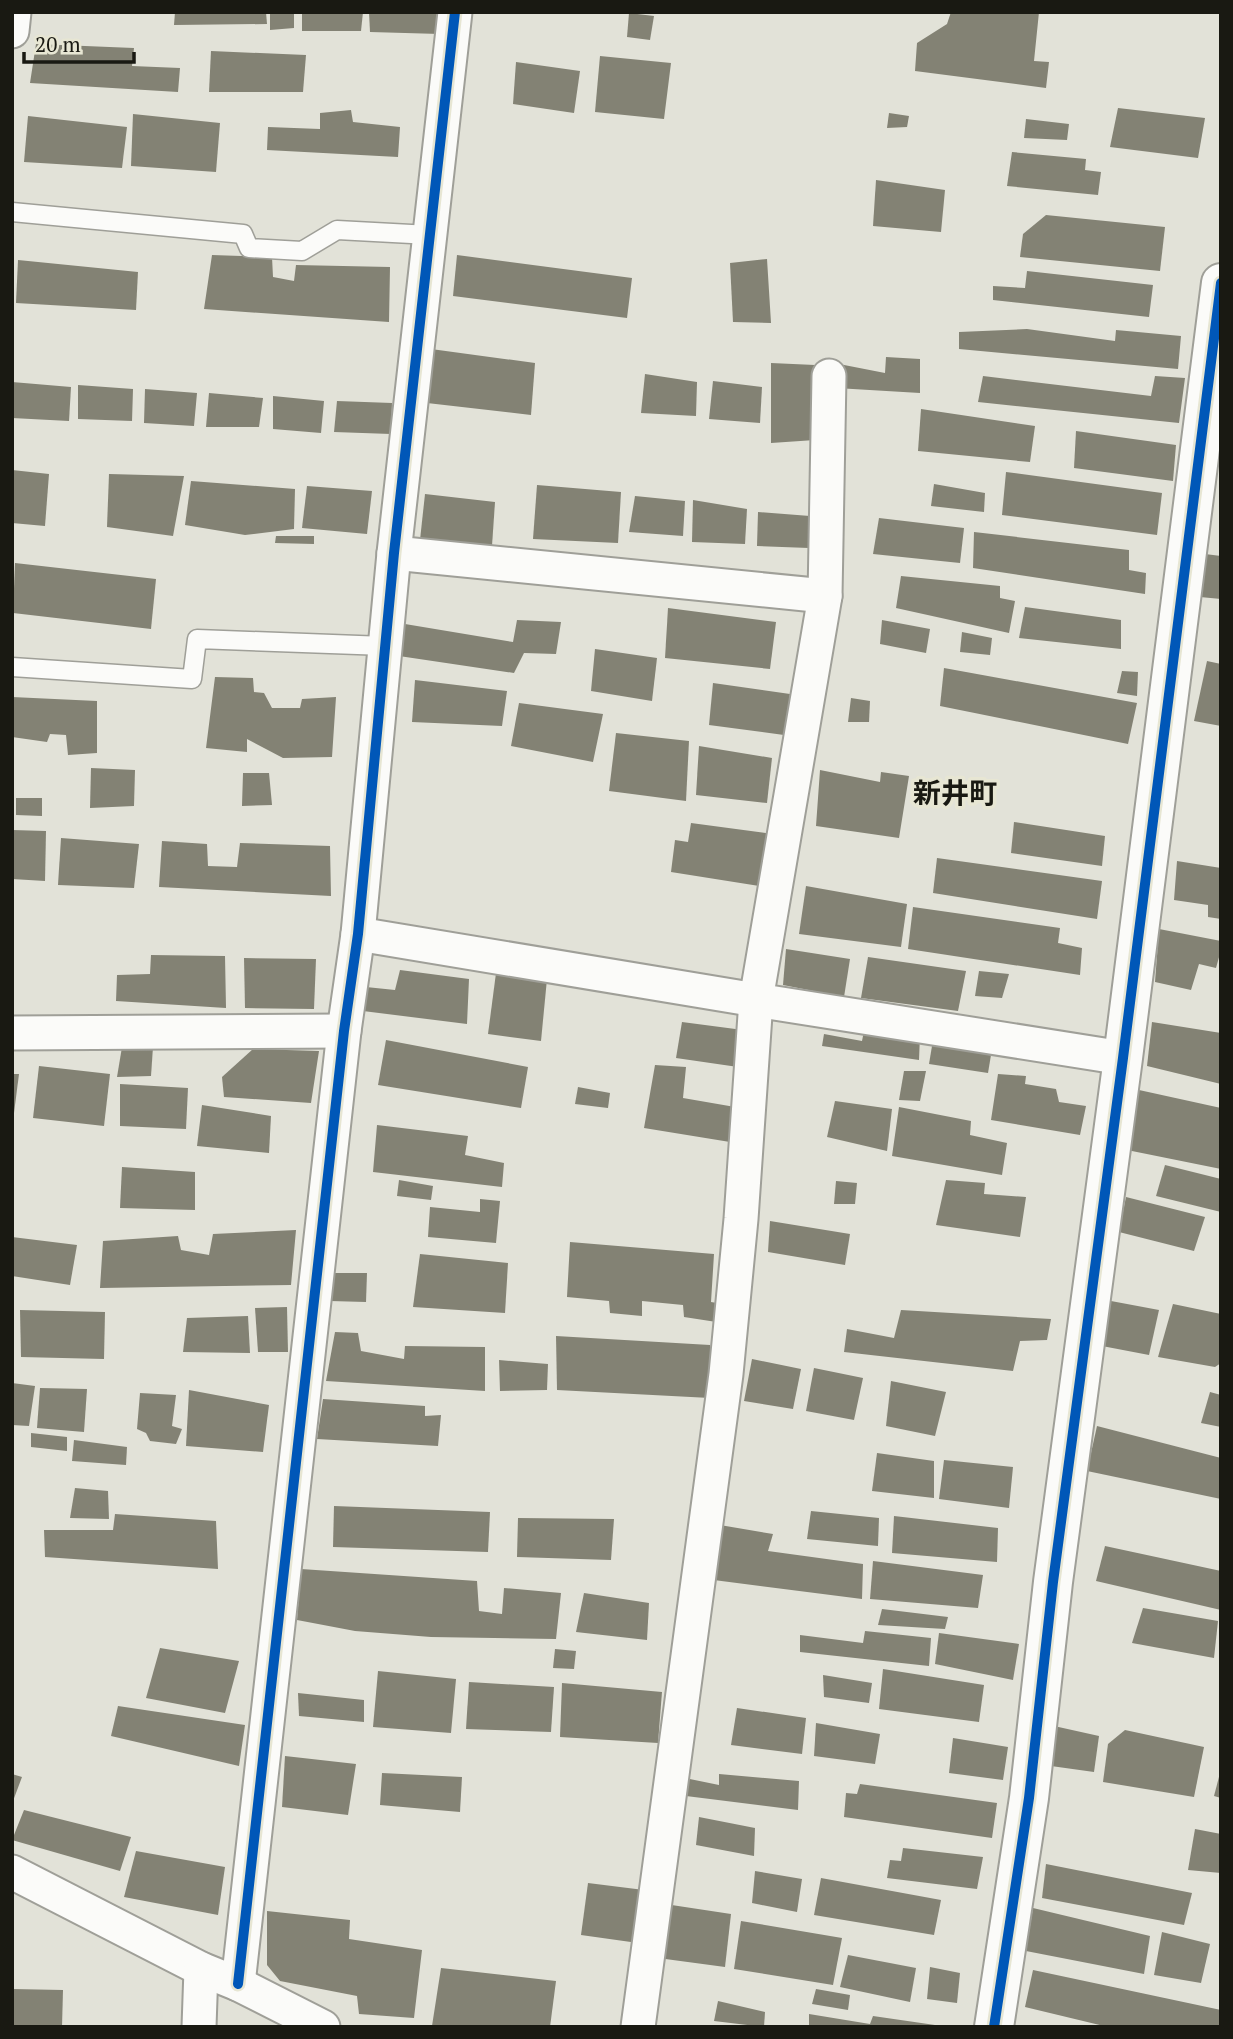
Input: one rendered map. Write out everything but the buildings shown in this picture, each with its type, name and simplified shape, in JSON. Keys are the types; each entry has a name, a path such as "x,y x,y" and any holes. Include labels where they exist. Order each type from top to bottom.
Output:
{"street":[{"path":"12,31 14,12"},
{"path":"238,1984 344,1031 358,934 394,554 455,12"},
{"path":"994,2027 1028,1798 1053,1582 1123,1058 1221,283"},
{"path":"638,2027 726,1374 741,1219 756,1000 825,596 829,376"},
{"path":"394,554 825,596"},
{"path":"358,934 1123,1058"},
{"path":"12,1033 344,1031"},
{"path":"12,1872 201,1969 238,1984 323,2027"},
{"path":"199,2027 201,1969"}],"lane":[{"path":"12,212 243,234 250,248 289,251 302,251 337,230 430,235"},
{"path":"12,667 192,679 197,639 385,646"}],"cycle path":[{"path":"238,1984 344,1031 358,934 394,553 455,12"},
{"path":"994,2027 1029,1798 1053,1582 1123,1058 1221,283"}],"district":[{"name":"新井町","path":"955,792"}]}
